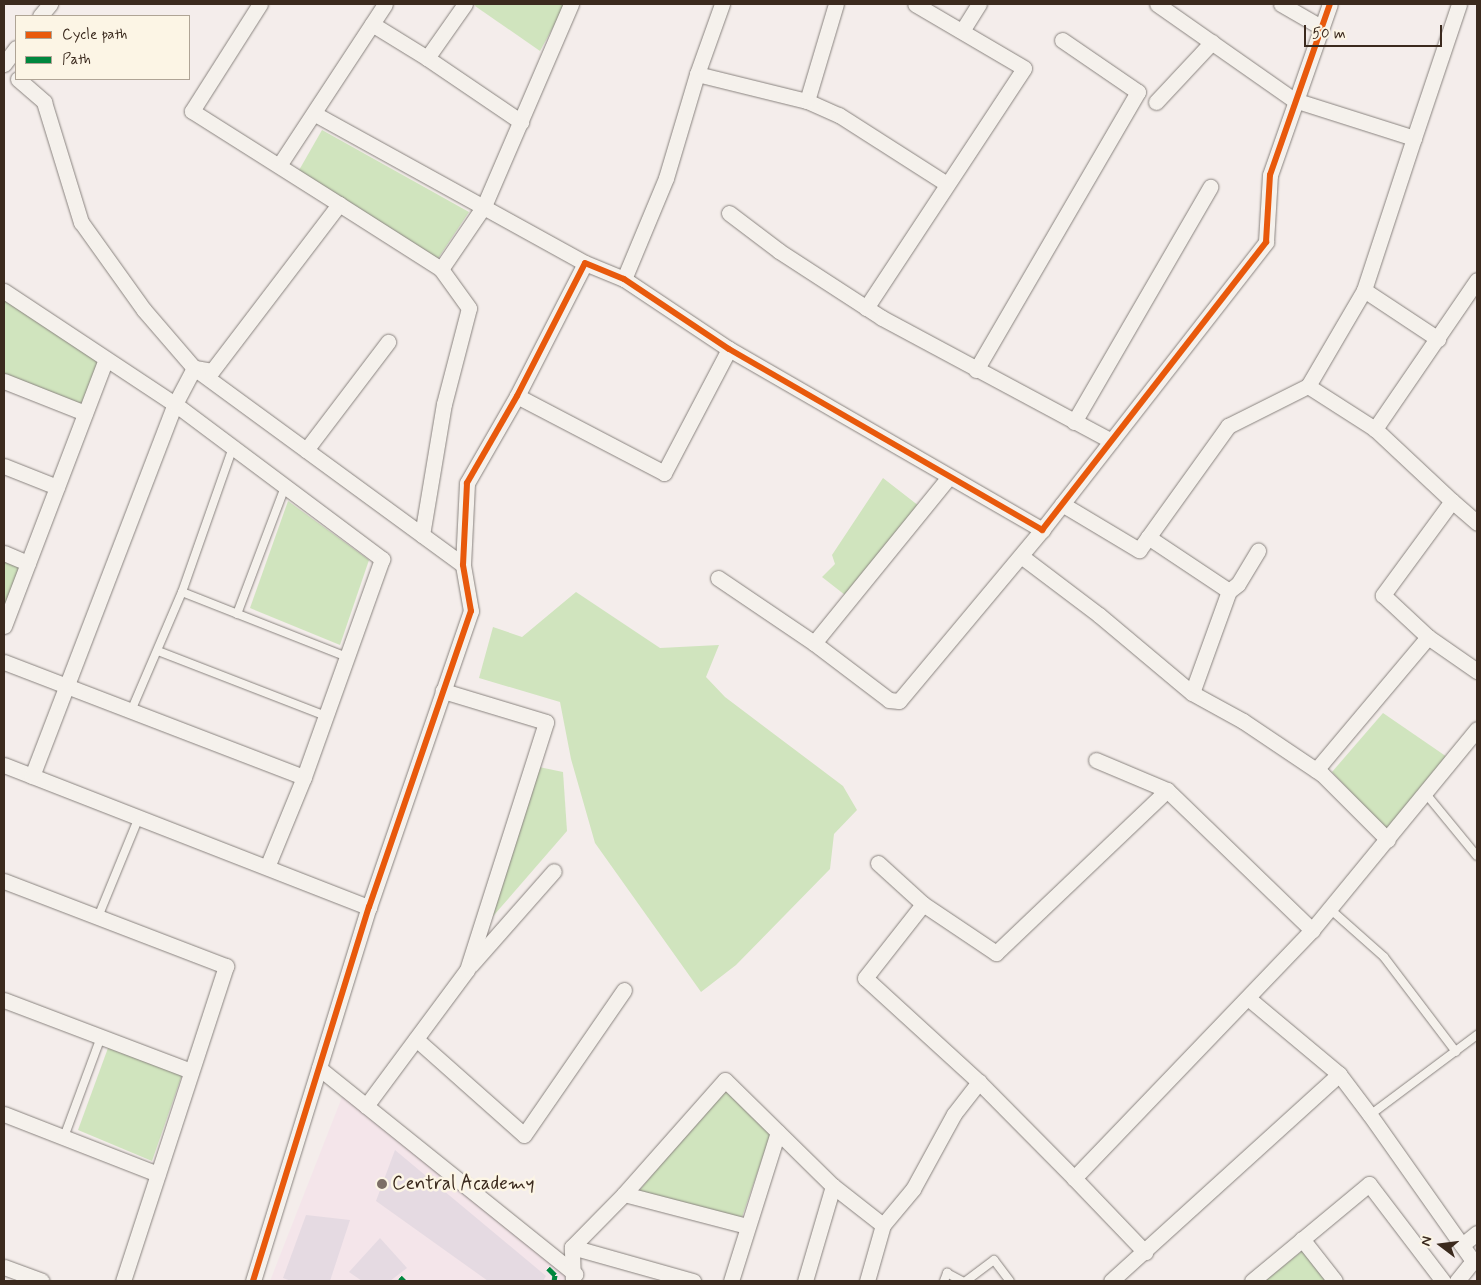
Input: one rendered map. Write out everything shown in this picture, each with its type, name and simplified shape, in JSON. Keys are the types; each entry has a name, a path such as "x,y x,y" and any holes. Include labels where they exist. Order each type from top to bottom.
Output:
{"street":[{"path":"41,15 50,4"},
{"path":"260,4 192,111 280,164 442,269 469,308 444,404 422,535"},
{"path":"280,164 315,114 385,4"},
{"path":"427,58 465,4"},
{"path":"442,269 484,206 571,4"},
{"path":"624,279 666,178 697,74 722,4"},
{"path":"807,101 836,4"},
{"path":"866,308 1024,68 915,4"},
{"path":"962,31 979,4"},
{"path":"1157,4 1294,100 1414,138"},
{"path":"1281,4 1321,27"},
{"path":"718,578 814,643 889,700 899,701 1042,530 1266,242 1270,174 1294,100 1330,4"},
{"path":"1062,504 1139,550 1228,426 1308,386 1364,290 1459,4"},
{"path":"372,24 427,58 521,122"},
{"path":"976,370 1138,92 1062,40"},
{"path":"1156,102 1212,42"},
{"path":"15,49 4,65 15,76"},
{"path":"697,74 807,101 839,115 947,184"},
{"path":"19,80 44,102 81,222 122,281 194,368 463,565"},
{"path":"315,114 585,263 624,279 729,349 948,478 1042,530"},
{"path":"1074,422 1210,187"},
{"path":"194,368 212,371 340,204"},
{"path":"729,213 779,251 866,308 976,370 1111,441"},
{"path":"253,1281 369,907 471,611 463,565 467,483 517,396 585,263"},
{"path":"1375,429 1477,280"},
{"path":"1364,290 1438,339"},
{"path":"4,292 105,361 175,404 382,559 304,777 267,867"},
{"path":"306,450 388,342"},
{"path":"517,396 664,473 729,349"},
{"path":"4,626 105,361"},
{"path":"32,776 175,404 194,368"},
{"path":"4,381 85,413"},
{"path":"1308,386 1375,429 1477,523"},
{"path":"4,466 57,487"},
{"path":"814,643 948,478"},
{"path":"1452,501 1384,595 1428,637 1477,671"},
{"path":"1148,537 1229,591"},
{"path":"1192,693 1229,591 1238,584 1258,551"},
{"path":"4,553 28,563"},
{"path":"1021,556 1099,615 1192,693 1243,721 1316,770 1388,840"},
{"path":"1316,770 1428,637"},
{"path":"4,662 304,777"},
{"path":"443,691 546,722 466,970"},
{"path":"1074,1178 1312,930 1426,794 1477,729"},
{"path":"1096,760 1168,790 1312,930"},
{"path":"4,765 369,907"},
{"path":"878,863 923,904 996,953 1168,790"},
{"path":"366,1106 466,970 554,871"},
{"path":"4,881 226,966 123,1281"},
{"path":"923,904 865,978 979,1082 1145,1252"},
{"path":"416,1039 524,1135 624,990"},
{"path":"1248,998 1339,1074 1370,1115 1473,1260 1456,1281"},
{"path":"4,1000 191,1071"},
{"path":"319,1068 574,1278"},
{"path":"1111,1281 1339,1074"},
{"path":"574,1278 572,1247 624,1194 725,1080 833,1186 883,1225"},
{"path":"867,1281 883,1225 913,1189 954,1114 979,1082"},
{"path":"4,1114 158,1174"},
{"path":"731,1281 778,1132"},
{"path":"1252,1281 1369,1184 1443,1281"},
{"path":"805,1281 833,1186"},
{"path":"624,1194 747,1226"},
{"path":"1462,1245 1477,1233"},
{"path":"1302,1240 1335,1281"},
{"path":"572,1247 668,1277 693,1281"},
{"path":"4,1267 42,1281"}],"lane":[{"path":"132,711 182,592 233,448"},
{"path":"237,614 285,487"},
{"path":"182,592 347,657"},
{"path":"158,651 326,716"},
{"path":"1426,794 1477,856"},
{"path":"98,917 138,817"},
{"path":"1330,909 1384,957 1456,1052"},
{"path":"1370,1115 1477,1035"},
{"path":"64,1137 101,1037"},
{"path":"966,1281 994,1260 1010,1281"},
{"path":"944,1281 947,1273 962,1281"}],"shaded area":[{"name":"Central Academy","path":"344,1092 566,1276 564,1281 270,1281"}],"green space":[{"path":"476,4 566,4 540,51 475,6"},
{"path":"322,130 469,212 437,260 298,172"},
{"path":"4,297 104,363 82,405 4,375"},
{"path":"883,478 919,506 845,595 822,577 835,564 832,555"},
{"path":"288,501 369,560 340,645 250,608"},
{"path":"4,554 22,561 4,608"},
{"path":"576,592 660,648 719,645 706,677 725,697 843,786 857,810 834,834 830,869 736,965 701,992 595,843 571,759 560,702 479,678 493,627 522,637"},
{"path":"1383,713 1450,759 1388,832 1332,772"},
{"path":"539,767 563,772 567,831 488,922"},
{"path":"108,1048 182,1075 152,1161 78,1130"},
{"path":"725,1087 771,1133 741,1220 638,1192"},
{"path":"1302,1251 1326,1281 1265,1281"}],"building":[{"name":"Central Academy","path":"395,1150 546,1276 543,1281 488,1281 376,1201"},
{"path":"306,1215 350,1220 330,1281 291,1281 283,1278"},
{"path":"380,1238 407,1268 390,1281 362,1281 349,1272"}],"marked path":[{"path":"548,1268 555,1275 554,1281"},
{"path":"400,1277 404,1281"}],"cycle path":[{"path":"253,1281 369,907 471,611 463,565 467,483 517,396 585,263 624,279 729,349 1042,530 1266,242 1270,175 1330,4"}],"place":[{"name":"Central Academy","path":"382,1184"}]}
